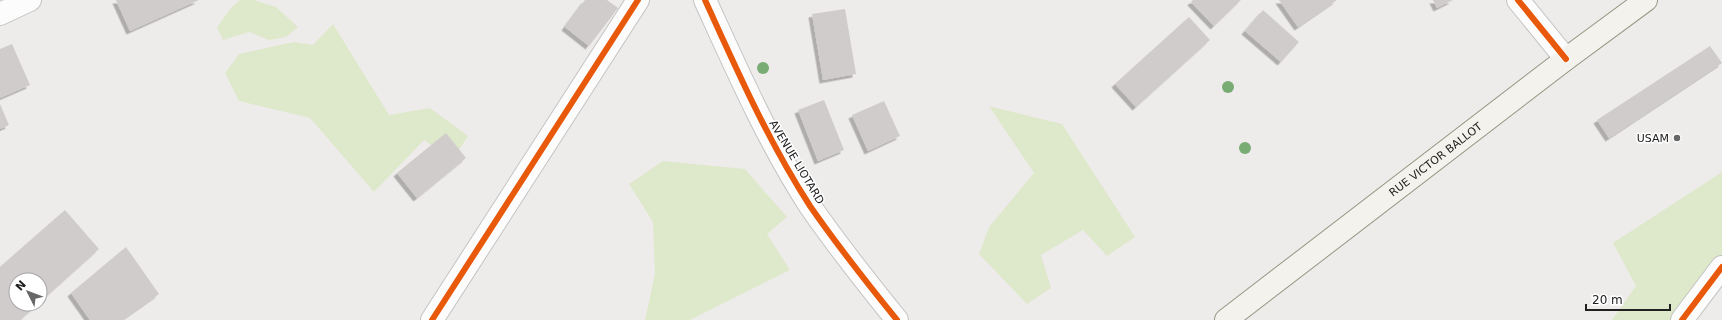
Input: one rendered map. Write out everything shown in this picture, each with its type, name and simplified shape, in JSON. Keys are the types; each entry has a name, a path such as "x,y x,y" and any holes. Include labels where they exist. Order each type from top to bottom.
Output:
{"main road":[{"name":"RUE VICTOR BALLOT","path":"1226,320 1566,59 1646,0"}],"street":[{"path":"0,14 30,0"},
{"path":"432,320 638,0"},
{"name":"AVENUE LIOTARD","path":"705,0 763,124 810,206 856,269 897,320"},
{"path":"1518,0 1566,59"},
{"path":"1682,320 1722,267"}],"green space":[{"path":"240,0 254,0 276,7 298,27 286,37 269,40 249,32 223,40 217,27 231,8"},
{"path":"333,24 389,115 430,108 468,136 452,160 424,140 374,192 310,118 239,101 225,73 239,54 294,42 313,45"},
{"path":"989,106 1062,124 1135,237 1107,256 1083,230 1041,255 1051,288 1027,304 979,254 989,227 1034,173"},
{"path":"663,161 745,169 787,217 767,234 790,270 690,320 645,320 655,274 653,222 629,184"},
{"path":"1722,172 1722,267 1682,320 1612,320 1636,286 1613,243"}],"building":[{"path":"116,0 199,0 130,31"},
{"path":"585,0 607,0 618,8 589,46 565,27"},
{"path":"1193,0 1241,0 1214,26 1191,2"},
{"path":"1279,0 1337,0 1298,27"},
{"path":"1433,0 1453,0 1437,8"},
{"path":"845,9 856,74 823,80 812,14"},
{"path":"1263,10 1299,42 1281,62 1245,31"},
{"path":"1189,17 1210,40 1136,107 1115,84"},
{"path":"12,44 30,85 0,98 0,49"},
{"path":"1710,46 1722,63 1609,138 1597,120"},
{"path":"824,100 844,150 818,161 798,110"},
{"path":"884,101 900,136 868,151 852,115"},
{"path":"0,104 9,125 0,129"},
{"path":"446,133 466,158 417,198 397,173"},
{"path":"65,210 99,249 48,295 48,272 8,272 8,312 29,312 20,320 0,320 0,267"},
{"path":"126,247 159,294 122,320 90,320 71,293"}],"cycle path":[{"path":"432,320 638,0"},
{"path":"705,0 729,53 780,156 810,206 863,278 897,320"},
{"path":"1518,0 1566,59"},
{"path":"1682,320 1722,267"}],"place":[{"name":"USAM","path":"1677,138"}]}
